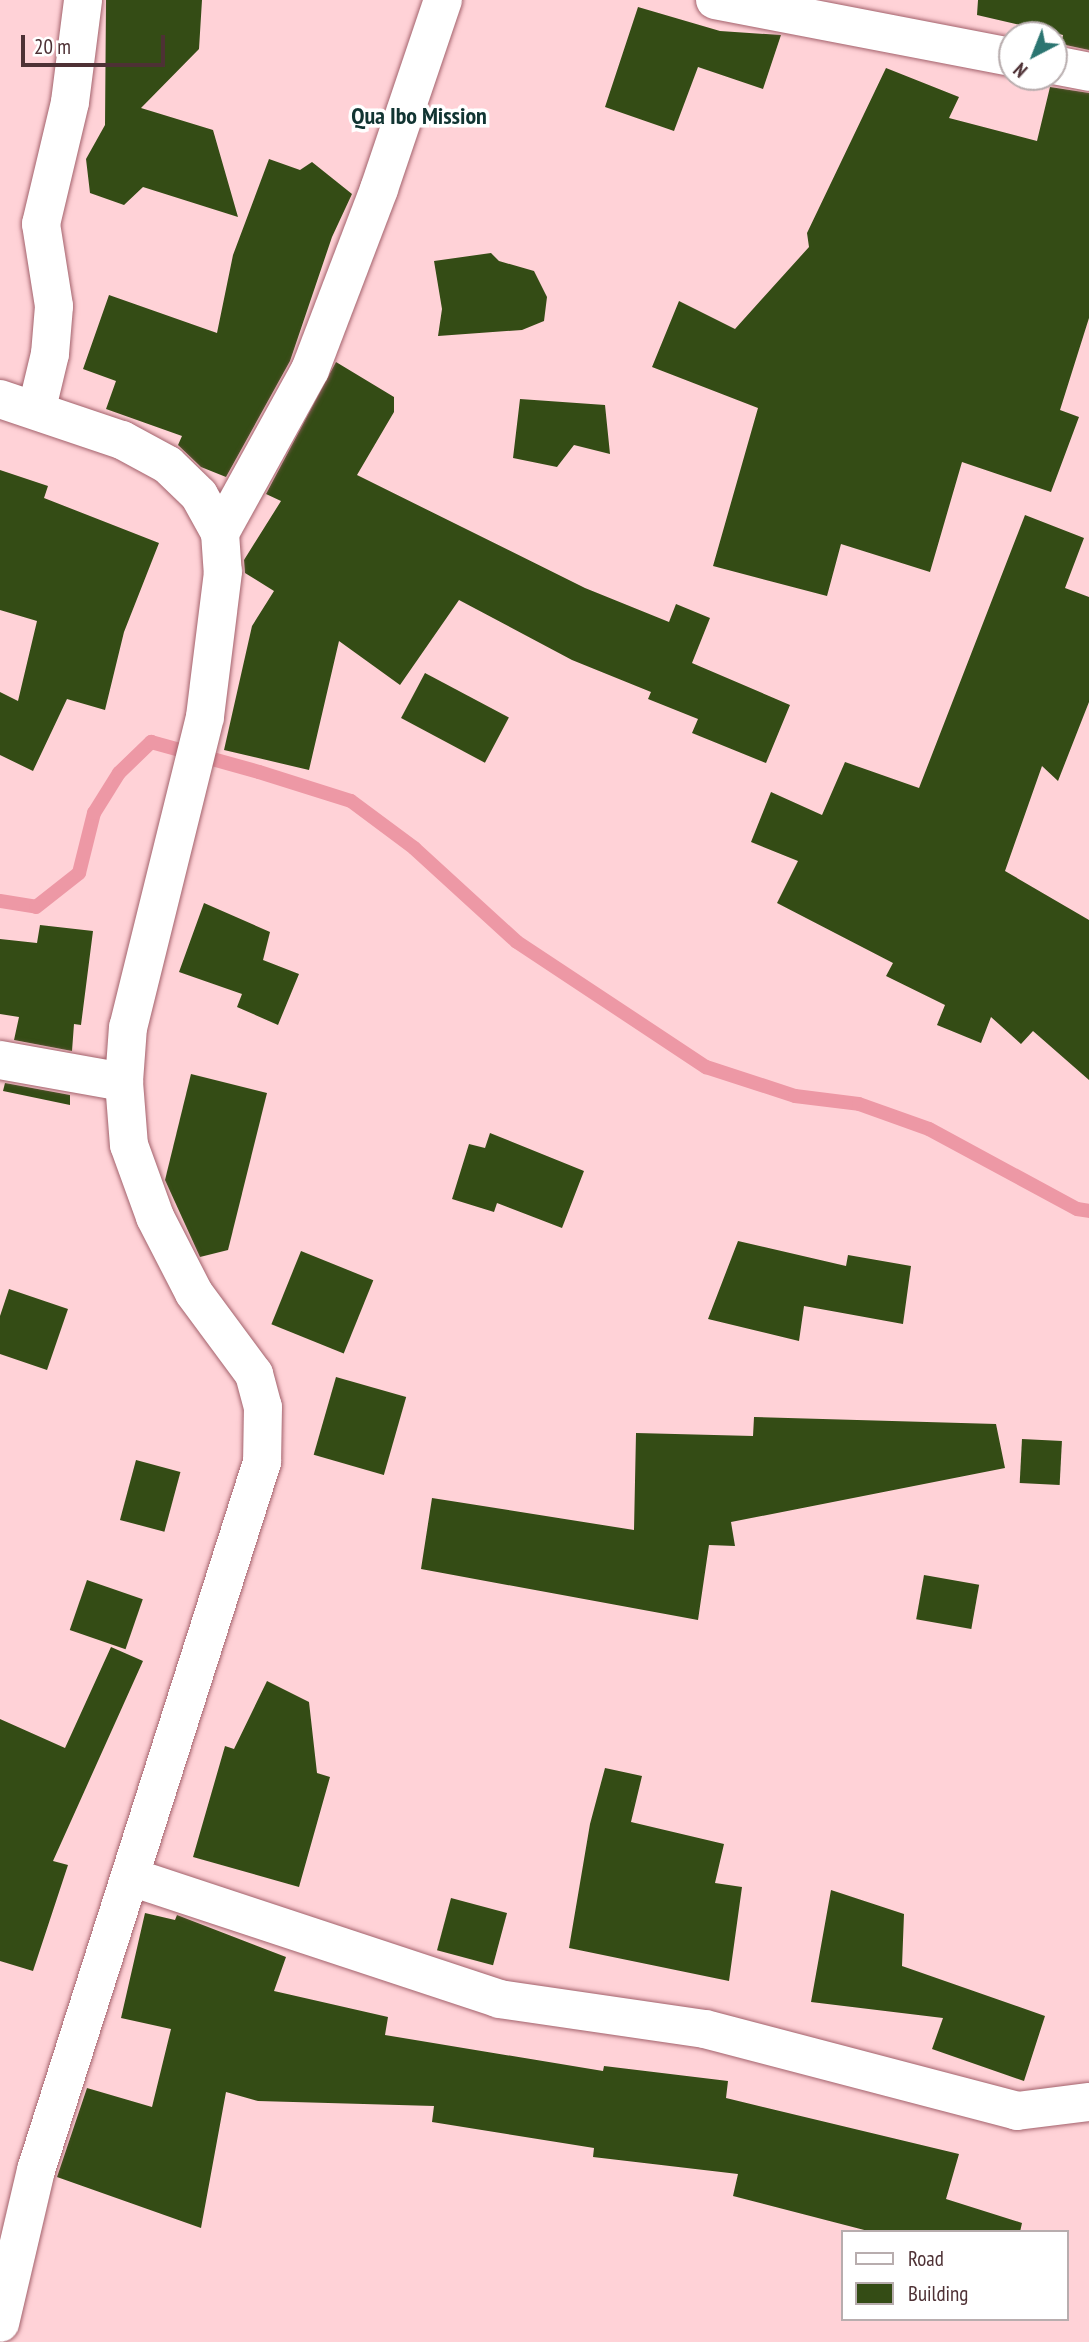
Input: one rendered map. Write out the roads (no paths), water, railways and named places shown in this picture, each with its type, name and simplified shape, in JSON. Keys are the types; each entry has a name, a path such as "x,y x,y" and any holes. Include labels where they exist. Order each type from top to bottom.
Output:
{"street":[{"path":"37,408 50,354 54,306 41,224 70,102 83,0"},
{"path":"220,533 310,370 379,189 443,0"},
{"path":"715,0 998,54"},
{"path":"1068,68 1089,72"},
{"path":"0,400 37,408 122,440 169,465 199,495 220,533 223,572 203,724 128,1027 124,1082 129,1145 155,1217 194,1293 254,1374 263,1407 262,1462 36,2169 0,2323"},
{"path":"0,1060 124,1082"},
{"path":"131,1877 499,1999 705,2029 1017,2111 1089,2102"}],"waterway":[{"path":"0,901 36,907 79,873 94,813 119,773 151,742 259,772 351,801 414,848 517,942 706,1067 795,1096 859,1104 929,1129 1077,1209 1089,1211"}],"district":[{"name":"Qua Ibo Mission","path":"419,116"}]}
